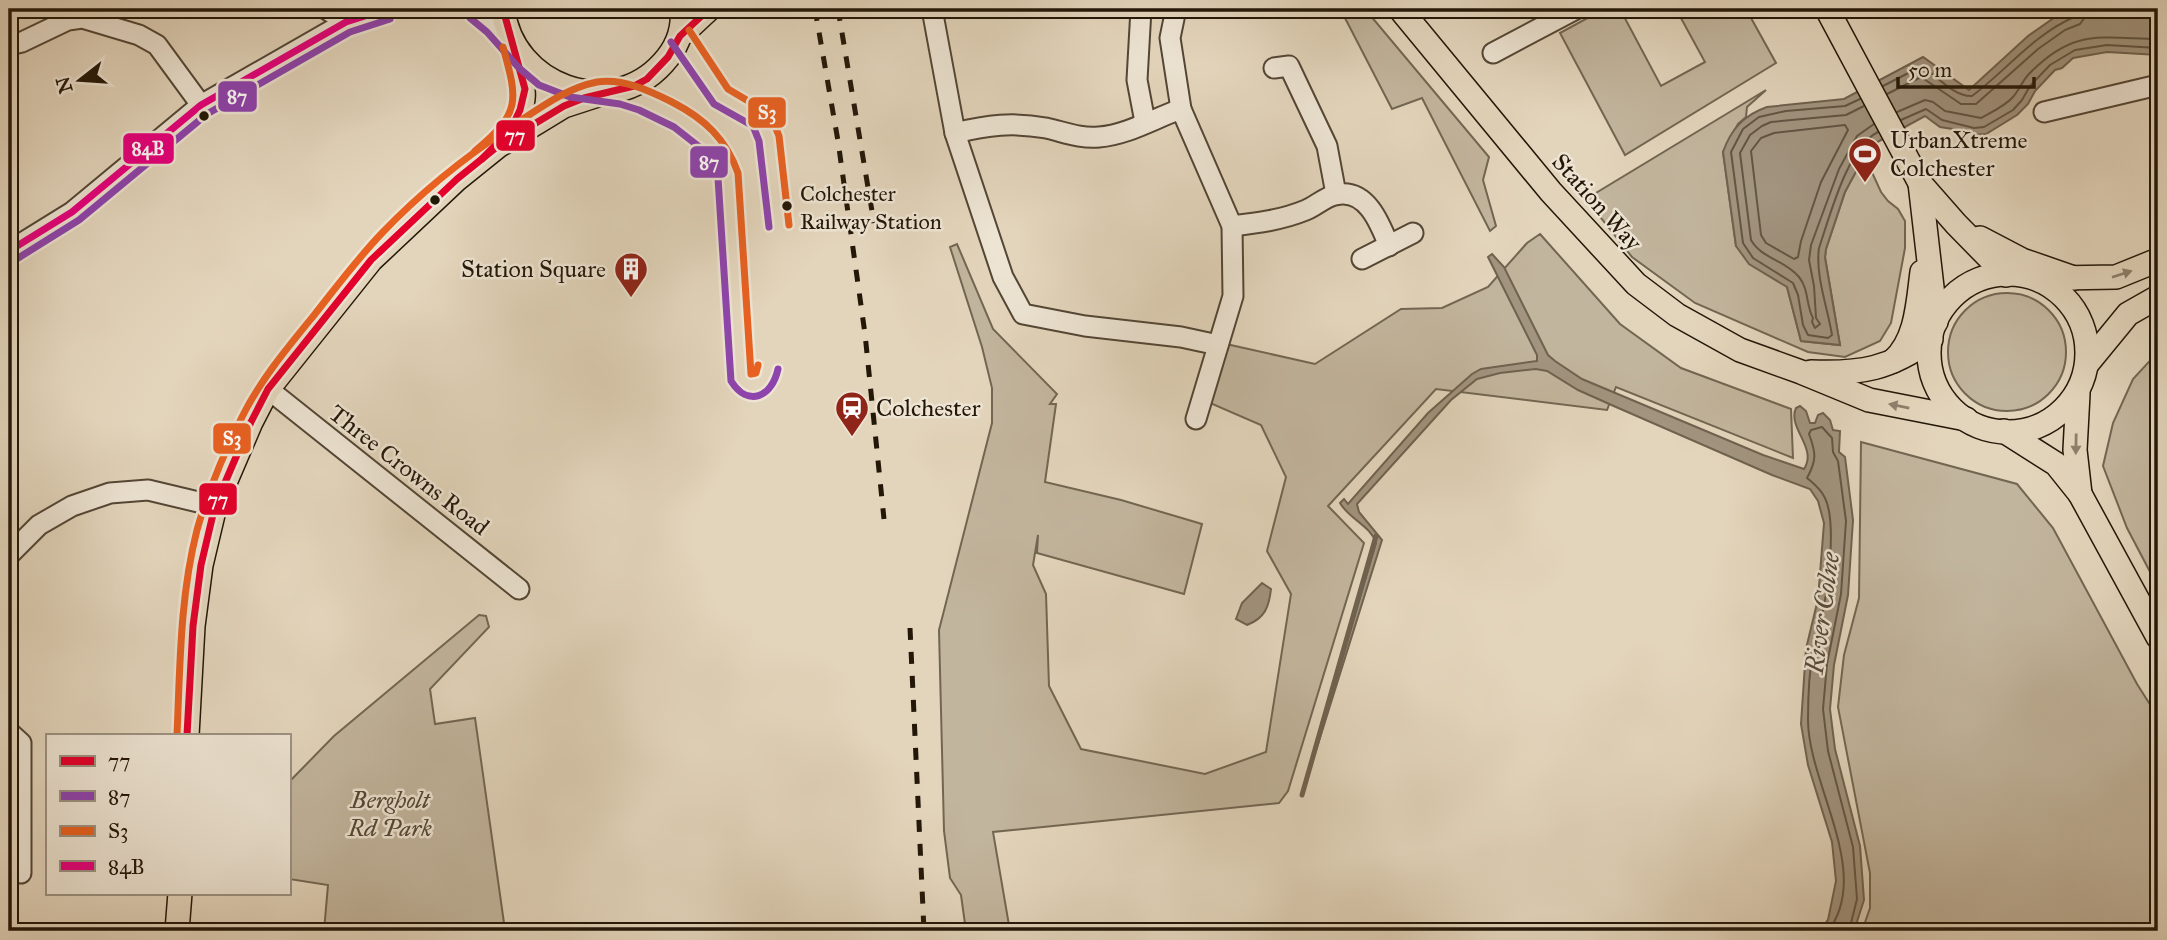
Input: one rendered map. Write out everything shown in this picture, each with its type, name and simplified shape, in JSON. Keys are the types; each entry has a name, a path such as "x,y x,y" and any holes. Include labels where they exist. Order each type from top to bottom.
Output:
{"main road":[{"path":"498,146 517,120 525,89 503,9"},
{"path":"187,734 193,626 201,565 215,506 268,389 371,260 412,220 498,146 564,106 634,86 646,79 668,57 680,36 709,9"},
{"name":"Station Way","path":"1400,9 1550,192 1636,284 1677,315 1740,351 1869,400 1966,419"},
{"path":"1827,9 1920,183 2006,275"},
{"path":"680,36 682,11"},
{"path":"513,44 530,65 546,78 569,87 607,92"},
{"path":"1920,183 1925,243 1930,259 1933,330 1930,362 1934,380 1949,404 1966,419 1985,428 2020,431 2045,423 2078,394"},
{"path":"1956,224 2022,260 2074,278"},
{"path":"1890,363 1900,354 1913,328 1925,243"},
{"path":"1933,330 1946,305 1963,289 1989,277 2116,277 2158,260"},
{"path":"2034,279 2048,286 2074,310 2085,340 2087,364 2078,394 2075,450 2080,494"},
{"path":"2087,364 2128,314 2158,297"},
{"name":"Station Way","path":"1801,372 1845,374 1890,363 1906,357 1933,330"},
{"path":"2004,431 2056,464 2080,494 2158,637"},
{"path":"177,931 180,894"}],"street":[{"path":"326,9 346,22"},
{"path":"9,251 72,212 201,105 346,22 387,9"},
{"path":"476,9 513,44"},
{"path":"932,9 955,134 1003,277 1023,314 1085,326 1181,337 1218,345"},
{"path":"1140,9 1138,80 1144,122"},
{"path":"1176,9 1170,38 1181,109 1231,226 1233,296 1196,419"},
{"path":"1493,53 1576,9"},
{"path":"9,45 22,42 68,20 82,18 128,32 157,45 201,105"},
{"path":"1274,68 1289,65 1328,146 1336,194"},
{"path":"2044,112 2158,85"},
{"path":"955,134 987,125 1019,124 1079,137 1100,138 1181,109"},
{"path":"1231,226 1285,217 1308,209 1336,194 1355,196 1369,206 1389,246"},
{"path":"1362,259 1413,233"},
{"name":"Three Crowns Road","path":"268,389 519,589"},
{"path":"9,555 39,525 72,506 110,493 148,491 215,506"},
{"path":"9,732 21,743 21,873"}],"green space":[{"path":"1352,9 1365,9 1489,157 1483,180 1496,226 1490,231 1422,98 1392,109 1345,18 1354,11"},
{"path":"1604,9 1620,9 1661,86 1705,62 1676,9 1746,9 1776,63 1625,155 1560,33"},
{"path":"1766,90 1747,107 1746,117 1738,124 1723,152 1736,246 1787,287 1801,341 1840,345 1825,257 1826,249 1845,192 1864,155 1881,192 1898,209 1905,221 1905,248 1891,323 1880,341 1845,357 1808,352 1695,303 1632,257 1586,199"},
{"path":"1540,234 1620,324 1681,368 1791,409 1793,458 1616,387 1607,410 1436,389 1328,506 1364,543 1288,791 1279,803 993,832 1010,931 966,931 961,895 950,878 944,831 939,630 992,423 992,388 982,347 950,247 957,244 993,329 1057,394 1050,404 1056,404 1045,482 1121,500 1202,524 1184,594 1037,553 1038,535 1033,565 1046,594 1049,686 1081,749 1205,774 1266,752 1291,594 1267,551 1286,477 1261,425 1210,403 1226,344 1315,364 1401,309 1442,308 1488,287 1527,243"},
{"path":"2007,293 2030,298 2049,310 2061,329 2066,352 2061,375 2049,394 2030,406 2007,411 1984,406 1965,394 1953,375 1948,352 1953,329 1965,310 1984,298"},
{"path":"2158,352 2158,587 2127,528 2103,466 2113,423 2133,379"},
{"path":"1861,442 2017,484 2053,528 2137,684 2158,717 2158,931 1862,931 1870,908 1870,873 1838,707 1844,655 1859,598"},
{"name":"Bergholt Rd Park","path":"479,615 486,616 489,627 430,689 435,724 475,718 504,923 460,931 324,931 328,885 290,879 290,781 334,736"}],"water":[{"path":"2082,9 2158,12 2158,55 2107,52 2073,58 2062,68 2055,70 2017,115 1986,134 1973,135 1940,127 1925,116 1870,146 1845,192 1826,249 1825,258 1840,345 1801,341 1787,287 1749,264 1736,246 1723,152 1734,130 1752,114 1767,107 1844,99 1923,57 1969,90 2028,36 2058,15"},
{"name":"River Colne","path":"1492,254 1504,267 1548,355 1582,379 1763,455 1804,469 1807,453 1795,423 1796,408 1800,406 1806,411 1810,423 1815,423 1818,415 1823,413 1830,420 1833,430 1840,431 1839,452 1845,457 1853,520 1848,595 1834,665 1830,709 1835,749 1860,846 1864,900 1854,931 1819,931 1828,920 1836,881 1832,842 1808,765 1801,724 1806,649 1818,599 1824,523 1818,501 1810,489 1578,390 1547,371 1536,369 1500,373 1477,379 1451,400 1357,504 1359,512 1382,540 1302,795 1376,543 1370,532 1340,503 1344,499 1348,504 1428,413 1472,374 1481,369 1537,361 1537,355 1488,257"},
{"path":"1262,583 1271,589 1269,601 1262,615 1247,625 1236,619 1242,603"}],"waterway":[{"path":"1302,795 1376,536"}],"railway":[{"path":"815,9 838,141 865,334 884,519"},
{"path":"838,9 874,223"},
{"path":"910,628 924,931"}],"transit line":[{"name":"84B","path":"9,251 72,212 201,105 346,22 387,9"},
{"name":"77","path":"482,159 511,129 520,110 525,89 503,9"},
{"name":"77","path":"187,734 193,626 201,565 215,506 268,389 371,260 457,179 498,146 564,106 584,98 634,86 647,79 668,57 680,36 709,9"},
{"name":"87","path":"470,18 539,85 570,97 620,104 639,110 674,127 702,149 718,178 731,381 745,394 759,396 771,386 778,369"},
{"name":"87","path":"15,260 79,220 207,114 350,32 390,19"},
{"name":"S3","path":"689,30 728,89 770,114 779,136 789,225"},
{"name":"87","path":"671,42 714,104 753,126 759,141 769,227"},
{"name":"S3","path":"475,151 501,126 512,105 511,81 503,47"},
{"name":"S3","path":"177,734 182,631 191,555 211,487 249,403 285,351 382,233 451,170 542,106 587,84 617,82 636,86 684,109 704,123 721,140 738,173 751,374 756,373 758,365"}],"place":[{"name":"UrbanXtreme Colchester","path":"1865,184"},
{"name":"Colchester Railway Station","path":"787,206"},
{"name":"Station Square","path":"631,299"},
{"name":"Colchester","path":"852,438"}]}
